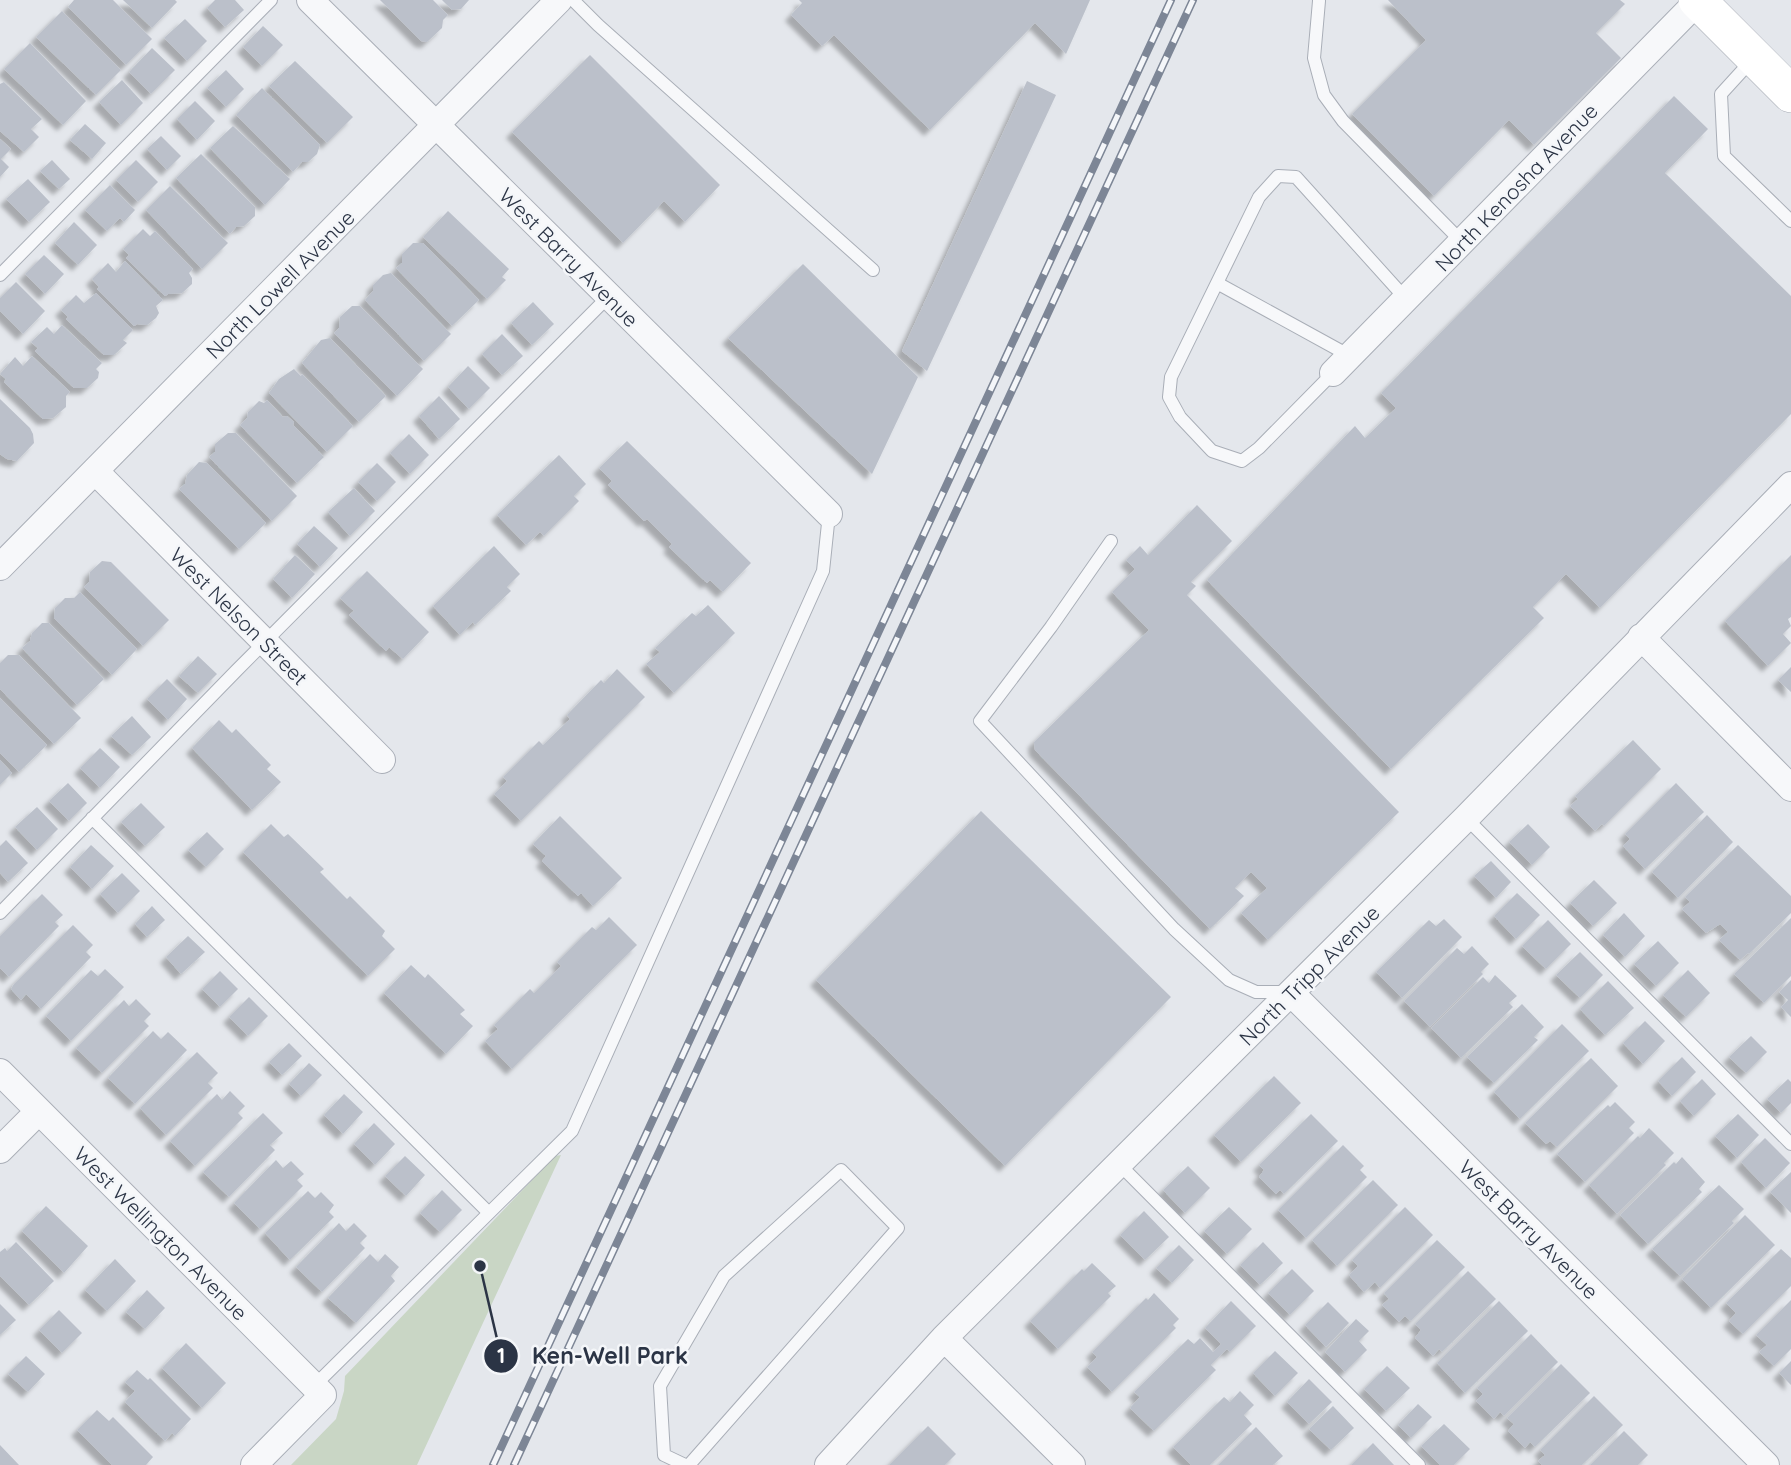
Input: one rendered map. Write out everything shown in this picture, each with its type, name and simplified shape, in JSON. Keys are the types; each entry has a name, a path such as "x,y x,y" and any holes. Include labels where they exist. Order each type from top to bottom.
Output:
{"main road":[{"path":"1697,1 1791,94"}],"street":[{"name":"West Barry Avenue","path":"310,0 829,514"},
{"name":"North Lowell Avenue","path":"0,567 559,0"},
{"name":"North Kenosha Avenue","path":"1342,364 1697,1"},
{"name":"West Nelson Street","path":"95,471 383,761"},
{"name":"North Tripp Avenue","path":"828,1465 944,1338 1120,1166 1466,818 1791,485"},
{"path":"1641,637 1791,788"},
{"name":"West Barry Avenue","path":"1291,993 1766,1465"},
{"name":"West Wellington Avenue","path":"0,1072 318,1391"},
{"path":"0,1150 39,1111"},
{"path":"944,1338 1072,1465"},
{"path":"254,1465 318,1391"}],"lane":[{"path":"0,275 271,0"},
{"path":"573,0 873,270"},
{"path":"1319,1 1314,58 1324,95 1343,121 1462,242"},
{"path":"1754,57 1721,94 1724,156 1791,221"},
{"path":"1217,283 1342,364 1259,448 1242,461 1212,451 1180,416 1169,397 1171,377 1259,197 1278,176 1296,177 1406,299"},
{"path":"0,914 609,296"},
{"path":"318,1391 572,1130 823,572 829,514"},
{"path":"1111,541 980,722 1174,929 1229,980 1256,992 1291,993"},
{"path":"92,818 489,1213"},
{"path":"1466,818 1791,1144"},
{"path":"1120,1166 1419,1465"},
{"path":"841,1170 898,1228 687,1465 664,1455 660,1386 724,1276 841,1170"}],"green space":[{"path":"561,1155 417,1465 291,1465 336,1419 345,1376 555,1156"}],"building":[{"path":"74,0 113,0 152,39 126,65 68,7"},
{"path":"123,0 175,0 177,2 152,28"},
{"path":"215,0 235,0 244,10 225,27 207,8"},
{"path":"380,0 433,0 448,15 443,20 442,28 427,42 421,41"},
{"path":"442,0 469,0 461,9 452,10"},
{"path":"799,0 1090,0 1066,54 1035,23 930,130 834,35 822,46 791,15 802,3"},
{"path":"1388,0 1620,0 1625,4 1596,33 1621,58 1534,145 1509,120 1434,196 1352,114 1426,40"},
{"path":"62,11 121,70 96,95 36,37"},
{"path":"185,19 207,41 187,61 164,38"},
{"path":"263,26 283,45 262,66 243,47"},
{"path":"30,43 86,101 63,125 4,69"},
{"path":"152,48 175,70 151,94 129,72"},
{"path":"590,55 720,185 685,222 664,201 623,243 512,132"},
{"path":"295,61 353,117 327,143 269,86"},
{"path":"226,70 244,89 226,107 207,88"},
{"path":"122,80 143,103 121,125 99,102"},
{"path":"1027,81 1056,95 927,371 902,351"},
{"path":"4,82 42,119 31,129 39,137 24,152 0,131 0,84"},
{"path":"262,88 320,145 317,154 308,162 302,162 293,172 236,115"},
{"path":"1674,96 1708,129 1665,173 1791,296 1791,414 1600,608 1566,574 1533,607 1544,618 1391,769 1207,580 1355,426 1365,438 1396,408 1381,393"},
{"path":"195,101 215,121 197,140 177,119"},
{"path":"85,124 106,143 92,159 70,140"},
{"path":"233,126 290,179 265,205 210,148"},
{"path":"161,136 181,156 167,170 147,149"},
{"path":"0,139 11,149 1,159 9,167 0,177"},
{"path":"201,154 255,207 255,216 244,226 236,227 230,234 176,178"},
{"path":"52,160 70,179 59,189 40,171"},
{"path":"136,160 158,182 138,202 116,180"},
{"path":"28,179 50,202 29,222 6,199"},
{"path":"110,185 135,210 124,222 120,218 107,231 85,210"},
{"path":"170,186 228,243 202,269 146,210"},
{"path":"448,211 509,269 502,277 506,280 487,299 423,237"},
{"path":"74,222 97,245 78,265 55,243"},
{"path":"143,229 150,236 155,231 193,269 189,273 192,284 182,293 165,296 126,258 129,255 123,249"},
{"path":"413,243 423,243 479,300 452,326 396,268 402,263 402,254"},
{"path":"44,255 64,274 45,294 25,274"},
{"path":"125,261 163,300 156,306 159,313 156,318 147,325 134,326 97,289 99,287 92,279 108,263 116,272"},
{"path":"803,264 918,377 872,474 728,338"},
{"path":"391,273 451,334 424,361 365,300 373,291 373,285 383,275"},
{"path":"16,282 45,311 23,334 0,311 0,298"},
{"path":"96,293 133,330 123,340 127,343 114,355 104,355 66,319 68,317 61,310 76,295 84,303"},
{"path":"533,302 554,324 532,345 511,323"},
{"path":"352,306 360,306 423,369 397,396 334,333 339,328 340,317"},
{"path":"62,325 102,363 96,369 99,372 98,378 87,388 74,388 35,351 38,348 31,342 47,327 54,334"},
{"path":"502,334 523,356 502,375 482,354"},
{"path":"330,338 386,396 359,422 302,363 321,340"},
{"path":"32,356 70,392 66,396 66,407 53,418 43,419 4,382 6,379 0,374 15,357 23,366"},
{"path":"468,366 490,388 469,409 448,387"},
{"path":"294,369 353,426 327,452 269,393 279,379"},
{"path":"439,396 460,419 439,439 419,416"},
{"path":"0,399 33,434 34,443 17,461 0,454"},
{"path":"267,400 283,417 287,416 294,422 293,425 324,457 297,483 240,425 259,401 264,403"},
{"path":"228,433 236,433 297,496 272,521 209,457 215,452 215,444"},
{"path":"409,434 429,455 410,474 390,453"},
{"path":"627,441 751,563 723,592 710,580 707,583 669,547 672,544 647,519 644,521 608,485 612,481 599,468"},
{"path":"559,455 586,484 574,496 579,501 544,536 540,532 526,545 497,515"},
{"path":"199,462 207,463 266,523 239,549 179,489"},
{"path":"377,463 396,482 377,501 358,482"},
{"path":"354,488 375,511 350,536 328,512"},
{"path":"1197,505 1232,541 1191,582 1196,586 1187,595 1399,812 1268,940 1241,913 1267,888 1251,872 1235,888 1244,896 1210,929 1035,750 1034,742 1149,630 1112,592 1135,569 1126,560 1140,546 1148,555"},
{"path":"314,526 338,548 320,567 297,544"},
{"path":"494,546 520,574 507,587 511,591 475,625 473,622 460,635 433,606"},
{"path":"295,555 315,574 292,598 273,579"},
{"path":"1791,555 1791,617 1788,619 1791,626 1783,634 1791,643 1768,666 1725,621"},
{"path":"102,561 111,562 169,620 143,646 84,587 89,582 90,572"},
{"path":"367,571 429,632 403,659 389,647 386,651 349,615 354,611 340,598"},
{"path":"80,592 137,649 112,675 54,618 55,608 65,598 74,598"},
{"path":"708,605 735,633 674,693 646,664 660,652 655,648 692,613 696,616"},
{"path":"42,623 49,623 104,679 77,705 22,648"},
{"path":"8,655 19,655 81,718 54,744 0,689 0,663"},
{"path":"198,656 217,674 198,693 179,676"},
{"path":"1791,667 1791,692 1778,680"},
{"path":"617,669 645,697 521,821 494,794 507,781 503,777 539,741 543,745 570,719 567,715 601,680 604,683"},
{"path":"167,679 187,699 168,720 147,699"},
{"path":"0,698 47,745 19,772 0,753"},
{"path":"132,716 151,737 132,755 111,736"},
{"path":"219,720 232,733 236,729 271,765 267,769 281,782 252,810 192,748"},
{"path":"1633,740 1661,769 1604,826 1602,824 1595,831 1570,806 1578,799 1575,796"},
{"path":"100,748 120,767 100,788 80,768"},
{"path":"0,760 12,773 0,785"},
{"path":"68,783 87,803 69,821 49,801"},
{"path":"1676,783 1704,812 1645,869 1623,846 1630,839 1625,834"},
{"path":"141,803 165,827 145,846 121,822"},
{"path":"37,807 58,829 37,850 15,827"},
{"path":"981,811 1171,997 1005,1166 816,980"},
{"path":"1707,815 1733,842 1678,898 1652,872"},
{"path":"560,816 622,878 593,906 581,893 578,896 542,861 546,856 533,844"},
{"path":"271,824 284,837 288,834 324,869 320,872 347,899 350,896 385,931 382,936 395,949 368,976 243,852"},
{"path":"1528,824 1550,847 1532,865 1509,842"},
{"path":"207,832 224,849 206,867 188,850"},
{"path":"6,840 28,863 8,882 0,873 0,846"},
{"path":"91,845 114,866 92,889 70,867"},
{"path":"1738,845 1791,896 1791,913 1740,960 1719,940 1728,932 1720,924 1706,933 1682,909 1690,902 1685,897"},
{"path":"1491,861 1511,882 1496,898 1474,876"},
{"path":"122,873 140,891 118,913 100,894"},
{"path":"1594,880 1617,903 1593,926 1570,903"},
{"path":"1517,893 1540,915 1516,939 1494,916"},
{"path":"42,894 63,915 55,922 59,926 9,977 0,968 0,936"},
{"path":"152,906 165,920 147,937 135,924"},
{"path":"1624,913 1645,936 1625,957 1603,935"},
{"path":"609,917 637,945 512,1069 485,1041 498,1029 494,1025 530,989 534,993 561,966 557,962 592,927 596,930"},
{"path":"1791,918 1791,976 1764,1003 1734,974"},
{"path":"1444,919 1462,937 1402,998 1376,972 1429,920 1436,926"},
{"path":"1548,920 1571,944 1546,969 1522,946"},
{"path":"73,925 93,945 86,952 91,957 41,1009 26,994 21,1000 11,989 14,984"},
{"path":"188,936 205,952 181,974 166,957"},
{"path":"1658,941 1679,963 1656,986 1634,964"},
{"path":"1472,946 1489,964 1481,972 1483,974 1430,1027 1404,1001 1457,948 1464,954"},
{"path":"1580,952 1603,975 1580,998 1556,975"},
{"path":"411,965 425,978 428,974 465,1010 460,1014 473,1026 446,1054 384,993"},
{"path":"105,969 124,987 71,1041 46,1016 91,970 98,976"},
{"path":"1688,970 1710,993 1686,1017 1663,995"},
{"path":"220,971 238,989 220,1007 202,989"},
{"path":"1495,975 1517,996 1509,1003 1513,1007 1461,1058 1431,1028 1483,977 1489,983"},
{"path":"1791,980 1791,1017 1781,1007 1788,1000 1779,992"},
{"path":"1608,981 1634,1008 1605,1035 1580,1009"},
{"path":"249,997 268,1016 248,1036 229,1017"},
{"path":"136,999 151,1014 144,1021 149,1026 102,1073 76,1048 124,1000 129,1006"},
{"path":"1522,1004 1544,1027 1534,1037 1538,1040 1494,1083 1467,1057"},
{"path":"1645,1021 1665,1041 1643,1064 1623,1043"},
{"path":"1562,1024 1589,1051 1520,1119 1494,1092"},
{"path":"153,1031 161,1039 168,1032 187,1050 135,1104 108,1078"},
{"path":"1751,1036 1767,1052 1746,1073 1729,1057"},
{"path":"289,1043 302,1056 282,1075 269,1062"},
{"path":"197,1052 218,1073 208,1083 213,1088 166,1135 140,1108"},
{"path":"1682,1057 1696,1072 1672,1096 1658,1081"},
{"path":"1591,1058 1618,1086 1557,1147 1550,1141 1546,1144 1525,1123"},
{"path":"309,1063 322,1075 301,1096 289,1084"},
{"path":"1274,1076 1301,1103 1241,1162 1214,1135"},
{"path":"1702,1079 1716,1094 1694,1116 1680,1101"},
{"path":"1788,1079 1791,1082 1791,1103 1781,1113 1767,1099"},
{"path":"230,1091 245,1106 238,1113 243,1118 195,1166 170,1141 217,1094 222,1100"},
{"path":"344,1094 363,1112 343,1134 324,1115"},
{"path":"1615,1102 1635,1122 1629,1128 1634,1133 1585,1182 1557,1154 1608,1105 1610,1107"},
{"path":"263,1113 283,1133 270,1145 275,1150 229,1197 203,1172"},
{"path":"1311,1114 1338,1141 1284,1194 1280,1190 1276,1194 1259,1177 1264,1170 1259,1165"},
{"path":"1738,1114 1759,1135 1737,1158 1715,1136"},
{"path":"374,1123 395,1144 375,1165 354,1144"},
{"path":"1649,1128 1674,1153 1664,1163 1666,1165 1617,1214 1589,1185"},
{"path":"1765,1138 1790,1163 1766,1188 1741,1162"},
{"path":"1343,1145 1364,1166 1360,1170 1367,1177 1306,1238 1278,1210"},
{"path":"405,1156 425,1175 406,1196 385,1176"},
{"path":"1682,1157 1705,1182 1699,1189 1702,1192 1648,1244 1620,1215"},
{"path":"276,1160 283,1168 291,1161 304,1174 297,1180 303,1186 260,1229 234,1203"},
{"path":"1188,1166 1210,1188 1185,1213 1163,1190"},
{"path":"1791,1172 1791,1213 1770,1192"},
{"path":"1373,1180 1398,1205 1337,1266 1312,1240"},
{"path":"1719,1185 1744,1209 1732,1221 1734,1223 1680,1276 1652,1249"},
{"path":"442,1190 462,1210 440,1232 420,1213"},
{"path":"308,1191 315,1198 321,1192 334,1205 329,1212 334,1217 290,1260 265,1233"},
{"path":"46,1206 88,1246 64,1273 22,1231"},
{"path":"1229,1207 1252,1229 1227,1254 1204,1231"},
{"path":"1405,1207 1433,1235 1380,1288 1375,1282 1364,1292 1349,1275 1358,1266 1352,1260"},
{"path":"1144,1211 1169,1237 1145,1260 1120,1235"},
{"path":"1745,1215 1775,1245 1711,1308 1682,1279"},
{"path":"339,1223 346,1231 354,1223 367,1236 360,1243 365,1248 322,1292 296,1267"},
{"path":"1437,1240 1465,1267 1411,1321 1405,1316 1399,1322 1382,1305 1389,1299 1384,1293"},
{"path":"16,1242 54,1281 29,1305 0,1276 0,1252 5,1248 7,1251"},
{"path":"1263,1242 1283,1263 1260,1285 1240,1265"},
{"path":"1179,1245 1194,1260 1172,1283 1156,1268"},
{"path":"1781,1249 1791,1258 1791,1286 1743,1334 1729,1321 1736,1313 1726,1303"},
{"path":"370,1254 378,1262 385,1254 399,1267 391,1276 395,1281 356,1323 328,1298"},
{"path":"115,1259 136,1281 107,1311 85,1290"},
{"path":"1092,1263 1116,1286 1108,1293 1111,1296 1058,1349 1030,1321 1082,1269 1084,1271"},
{"path":"1292,1269 1314,1291 1290,1315 1268,1293"},
{"path":"1468,1271 1496,1299 1442,1352 1439,1349 1433,1356 1415,1338 1421,1330 1415,1324"},
{"path":"147,1290 165,1308 145,1329 126,1312"},
{"path":"1154,1293 1179,1319 1173,1325 1176,1328 1112,1392 1087,1367 1097,1357 1092,1352"},
{"path":"1791,1300 1791,1349 1774,1366 1759,1352 1767,1345 1756,1335"},
{"path":"1231,1301 1256,1326 1230,1352 1227,1349 1211,1365 1216,1370 1154,1431 1130,1408 1140,1397 1134,1392 1188,1339 1194,1344 1200,1338 1213,1352 1221,1344 1205,1328"},
{"path":"1499,1301 1528,1331 1465,1393 1437,1363"},
{"path":"1328,1302 1349,1323 1326,1347 1305,1325"},
{"path":"0,1304 16,1320 0,1335"},
{"path":"59,1310 82,1333 62,1353 39,1330"},
{"path":"1356,1319 1369,1331 1359,1341 1367,1350 1345,1372 1325,1352"},
{"path":"1531,1334 1558,1362 1504,1416 1500,1412 1494,1419 1476,1401 1483,1394 1477,1388"},
{"path":"186,1343 226,1383 202,1408 162,1368"},
{"path":"1275,1351 1298,1373 1275,1396 1253,1373"},
{"path":"26,1356 45,1374 28,1392 8,1374"},
{"path":"1791,1361 1791,1385 1779,1373"},
{"path":"1561,1364 1590,1393 1535,1447 1530,1442 1525,1448 1508,1431 1514,1424 1507,1418"},
{"path":"1387,1366 1410,1388 1386,1411 1364,1389"},
{"path":"137,1370 148,1380 150,1378 191,1419 175,1436 172,1433 165,1441 125,1402 135,1391 125,1382"},
{"path":"1309,1379 1332,1402 1309,1424 1287,1402"},
{"path":"1240,1391 1254,1405 1244,1415 1252,1424 1210,1465 1191,1465 1173,1447 1224,1397 1230,1402"},
{"path":"1594,1396 1623,1425 1582,1465 1542,1465 1538,1461 1545,1455 1540,1450"},
{"path":"1418,1404 1432,1417 1411,1438 1398,1425"},
{"path":"1333,1406 1354,1428 1331,1450 1309,1429"},
{"path":"97,1410 109,1421 113,1417 153,1457 146,1465 112,1465 77,1430"},
{"path":"1444,1424 1470,1449 1454,1465 1440,1465 1421,1446"},
{"path":"928,1426 956,1454 945,1465 889,1465"},
{"path":"1256,1427 1283,1456 1273,1465 1218,1465"},
{"path":"1624,1431 1648,1455 1638,1465 1590,1465"},
{"path":"1373,1443 1394,1465 1351,1465"},
{"path":"0,1445 19,1465 0,1465"}],"railway":[{"path":"493,1465 1171,0"},
{"path":"514,1465 1193,0"}],"place":[{"name":"Ken-Well Park","path":"480,1266"}]}
